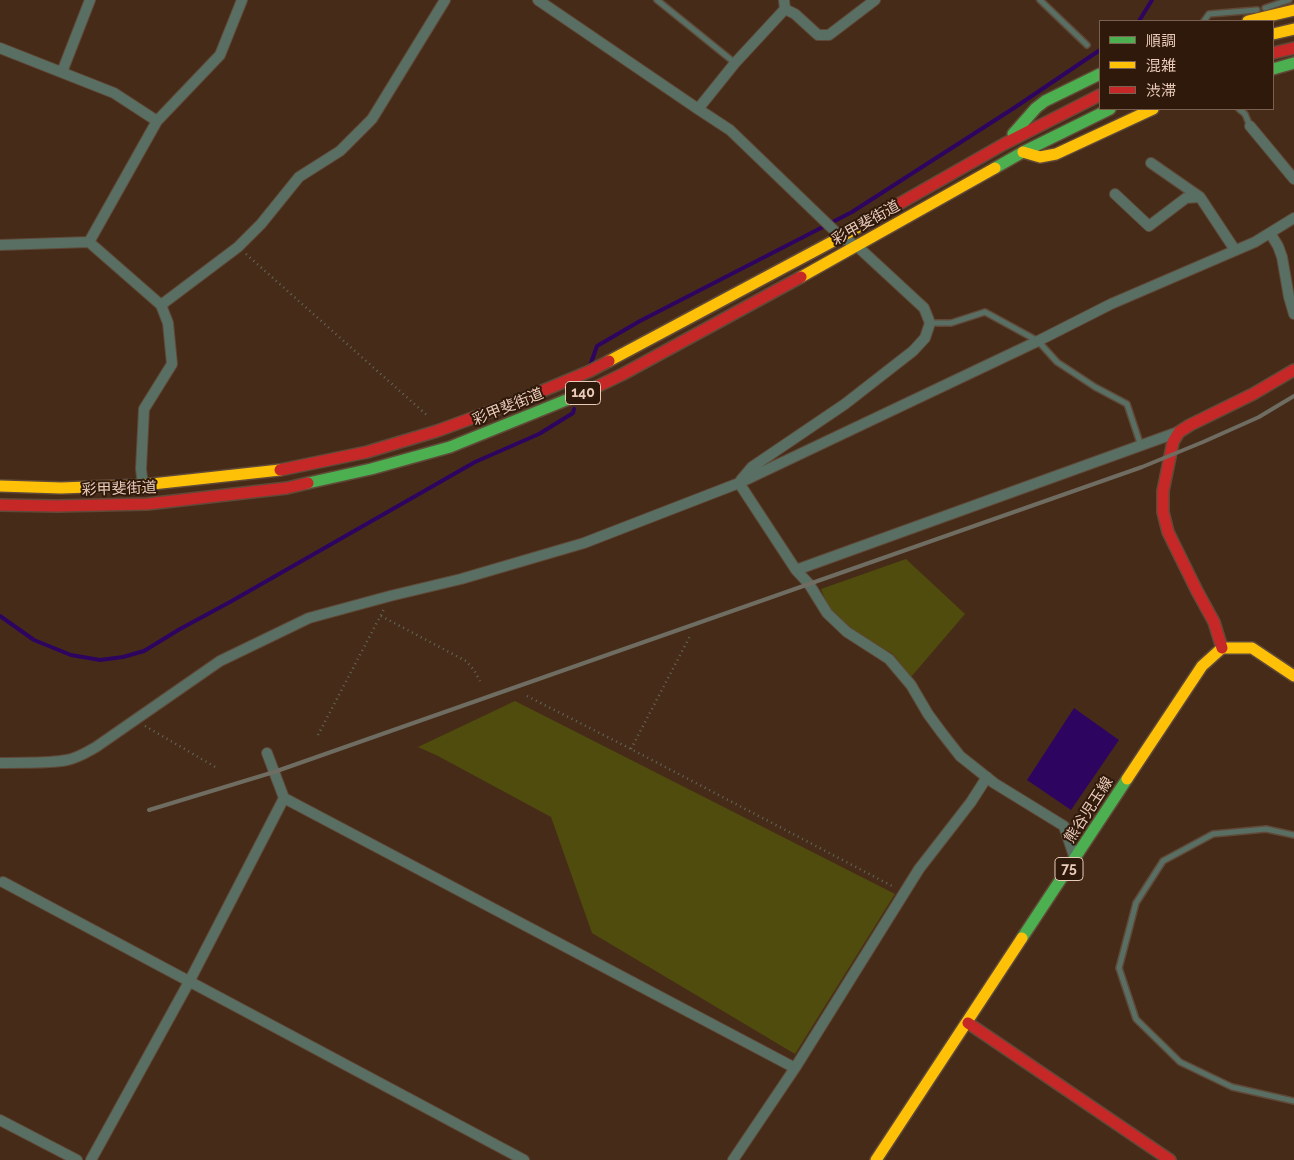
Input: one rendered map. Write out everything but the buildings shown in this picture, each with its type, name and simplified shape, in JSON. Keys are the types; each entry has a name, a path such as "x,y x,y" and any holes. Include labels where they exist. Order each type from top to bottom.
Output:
{"main road":[{"path":"1252,20 1294,10"},
{"path":"1274,34 1294,29"},
{"path":"1274,53 1294,48"},
{"path":"1274,68 1294,63"},
{"path":"1004,144 1036,108 1099,74"},
{"name":"彩甲斐街道","path":"0,486 62,488 143,486 284,470 367,452 438,431 516,402 590,371 840,237 1004,144 1099,95"},
{"name":"彩甲斐街道","path":"0,505 147,504 287,488 371,469 450,447 585,392 623,374 857,246 1023,152 1108,110"},
{"path":"1023,152 1040,157 1056,154 1151,110"},
{"path":"1294,370 1253,394 1179,432 1172,442 1164,491 1163,512 1168,532 1214,622 1222,648 1252,648 1294,676"},
{"name":"熊谷児玉線","path":"876,1160 1202,666 1222,648"},
{"path":"968,1023 1170,1160"}],"street":[{"path":"62,72 90,0"},
{"path":"89,242 157,121 220,54 242,0"},
{"path":"161,305 238,247 261,224 299,177 340,151 372,119 445,0"},
{"path":"538,0 730,130 840,237 857,246 924,308 930,324 925,338 914,351 845,404 752,467 739,483"},
{"path":"698,109 784,5 818,35 829,35 875,0"},
{"path":"0,48 114,93 157,121"},
{"path":"1250,126 1294,179"},
{"path":"1151,163 1200,197 1235,250"},
{"path":"1114,194 1149,226 1186,198 1200,197"},
{"path":"0,763 51,762 68,760 84,754 96,748 220,661 309,618 461,579 584,543 739,483 1038,341 1111,304 1255,242 1294,218"},
{"path":"1270,233 1282,257 1294,314"},
{"path":"0,245 89,242 161,305 168,323 172,364 144,409 141,469 143,486"},
{"path":"796,570 1179,432"},
{"path":"739,483 796,570 809,584 827,613 847,632 889,659 911,685 928,714 960,756 987,777 1064,826 1075,859"},
{"path":"267,752 284,798 795,1068"},
{"path":"733,1160 795,1068 919,869 971,802 987,777"},
{"path":"91,1160 189,982 284,798"},
{"path":"3,882 524,1160"},
{"path":"0,1120 77,1160"}],"lane":[{"path":"657,0 735,63"},
{"path":"1040,0 1086,45"},
{"path":"1205,20 1209,14 1256,10 1289,0"},
{"path":"1241,110 1246,114 1250,126"},
{"path":"930,324 951,323 985,312 1038,341 1057,362 1094,387 1127,404 1141,447"},
{"path":"1294,835 1266,829 1213,834 1162,861 1136,903 1119,968 1136,1019 1180,1062 1232,1087 1294,1101"}],"path":[{"path":"238,247 429,416 438,431"},
{"path":"318,735 390,596"},
{"path":"381,616 466,661 480,681"},
{"path":"631,749 690,636"},
{"path":"527,696 904,893"},
{"path":"135,720 217,768"}],"shaded area":[{"path":"906,559 965,614 911,677 893,654 850,630 830,612 821,589"},
{"path":"515,701 895,894 795,1054 592,933 551,817 418,747"},
{"path":"1074,708 1119,740 1071,810 1027,780"}],"waterway":[{"path":"1140,20 1152,0"},
{"path":"591,363 597,346 640,321 852,212 1014,108 1099,51"},
{"path":"0,616 34,640 71,655 100,660 123,657 144,651 475,462 539,434 573,413 574,409"}],"railway":[{"path":"149,810 274,772 1142,467 1259,417 1294,396"}],"traffic: fast":[{"path":"1274,69 1294,63"},
{"path":"1013,134 1036,108 1045,101 1099,74"},
{"path":"995,168 1108,110"},
{"path":"308,483 371,469 450,447 586,392"},
{"path":"1022,938 1127,779"}],"traffic: slow":[{"path":"1252,20 1294,10"},
{"path":"1274,34 1294,29"},
{"path":"1023,152 1040,157 1056,154 1151,110"},
{"path":"801,277 995,168"},
{"path":"609,361 890,209"},
{"path":"0,486 61,488 143,485 280,470"},
{"path":"1127,779 1202,666 1222,648 1252,648 1294,676"},
{"path":"876,1160 1022,938"}],"traffic: jam":[{"path":"1274,53 1294,48"},
{"path":"890,209 1004,144 1099,96"},
{"path":"586,392 623,374 801,277"},
{"path":"280,470 367,452 437,431 516,402 609,361"},
{"path":"1222,648 1214,622 1168,532 1163,512 1163,491 1173,442 1179,432 1190,425 1253,394 1294,370"},
{"path":"0,505 147,504 287,488 308,483"},
{"path":"968,1023 1170,1160"}]}
